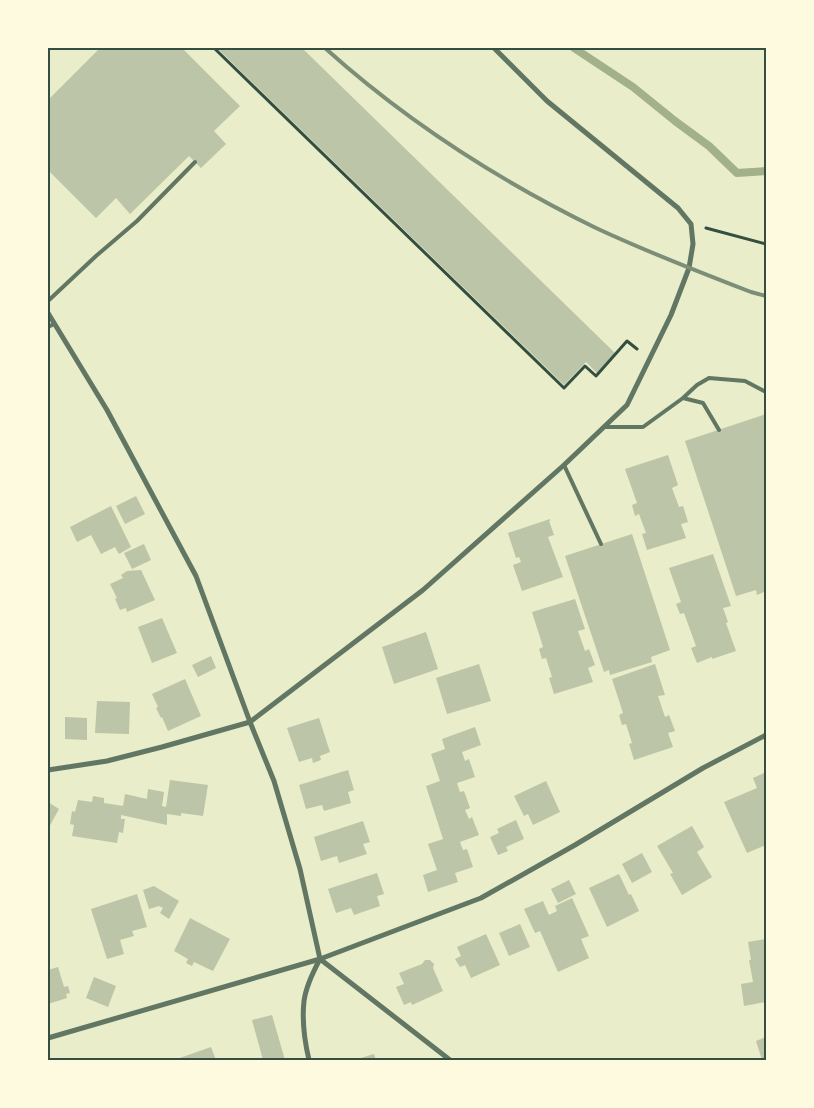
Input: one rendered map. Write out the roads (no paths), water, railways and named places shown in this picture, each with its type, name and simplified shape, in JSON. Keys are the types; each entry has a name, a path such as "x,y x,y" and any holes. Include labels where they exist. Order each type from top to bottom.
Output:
{"street":[{"path":"48,770 107,761 162,748 250,722 423,590 564,465 626,405 671,315 689,268 693,244 690,224 678,208 547,101 494,48"},
{"path":"48,313 107,410 196,576 274,781 300,869 320,960 450,1060"},
{"path":"48,1038 320,960 482,898 703,768 766,735"},
{"path":"309,1060 305,1043 304,1001 310,978 320,960"}],"lane":[{"path":"48,301 137,221 194,162"},
{"path":"48,327 54,324"},
{"path":"604,427 643,426 709,378 744,381 766,392"},
{"path":"683,398 703,403 719,430"},
{"path":"564,465 601,544"}],"waterway":[{"path":"574,48 633,87 709,146 737,173 766,171"}],"railway":[{"path":"325,48 388,100 421,124 454,147 524,190 560,210 634,245 673,262 766,296"}]}
